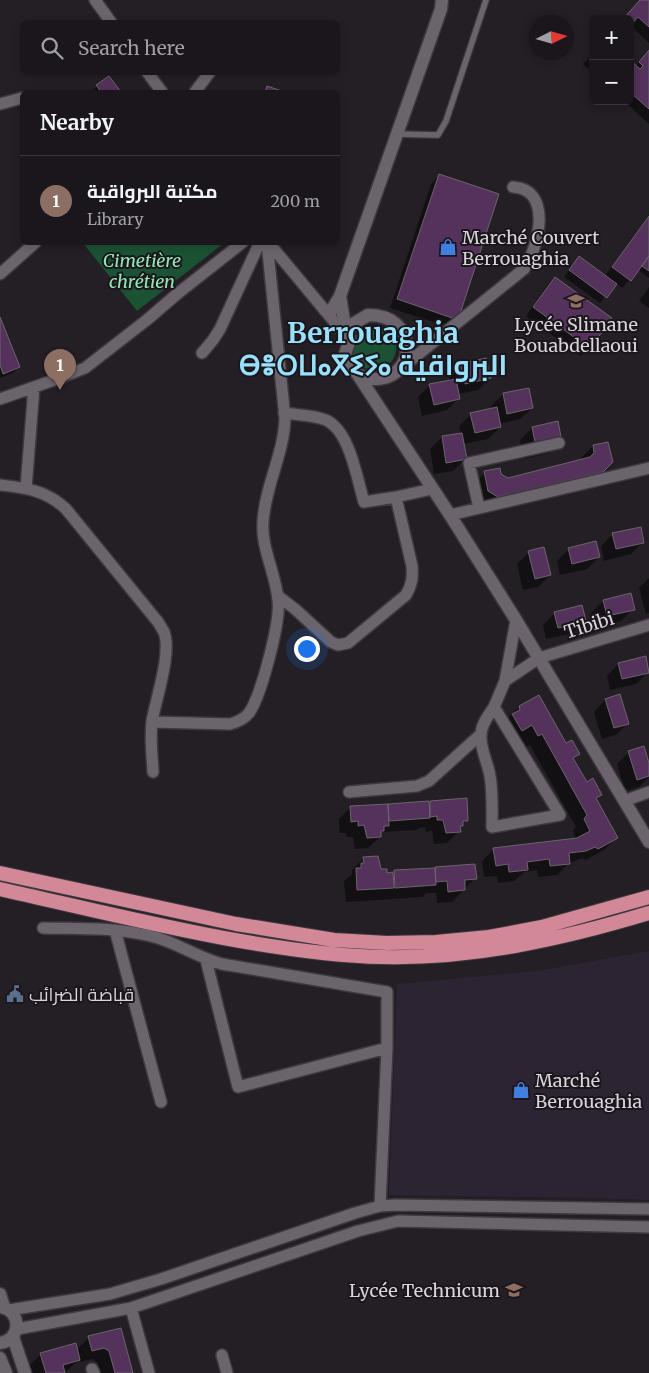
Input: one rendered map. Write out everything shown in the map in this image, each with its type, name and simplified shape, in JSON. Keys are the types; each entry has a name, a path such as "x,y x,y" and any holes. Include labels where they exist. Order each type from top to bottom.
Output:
{"highway":[{"path":"2,873 236,924 334,940 387,943 436,942 489,937 542,927 649,897"},
{"path":"0,889 188,931 285,949 383,958 460,954 507,948 554,938 649,913"}],"street":[{"path":"94,0 109,20"},
{"path":"325,310 330,312 340,296 441,9 442,0"},
{"path":"149,75 160,90"},
{"path":"196,90 208,75"},
{"path":"0,104 20,99"},
{"path":"358,375 368,379 383,379 393,374 524,270 531,260 540,221 539,210 535,198 528,191 521,187 513,187"},
{"path":"0,271 32,245"},
{"path":"0,399 85,368 239,245"},
{"path":"202,353 220,329 259,245"},
{"path":"152,722 230,724 239,722 248,714 256,702 277,628 279,616 278,596 264,538 263,524 264,508 284,432 284,413 268,245"},
{"path":"271,245 348,336"},
{"path":"340,296 348,336"},
{"path":"393,374 401,367 406,357 407,345 405,335 399,326 379,315 368,316 353,324 348,336 344,357 358,375 450,515 516,620 649,842"},
{"path":"26,488 34,387"},
{"path":"284,413 325,419 339,430 350,452 364,502 432,489"},
{"path":"479,508 469,463 558,443"},
{"path":"450,515 649,468"},
{"path":"0,485 26,488 50,496 66,509 158,622 164,633 166,646 165,660 152,722 153,772"},
{"path":"278,596 331,642 338,645 348,644 406,595 411,587 413,577 412,566 396,497"},
{"path":"494,707 560,815 492,827 490,778 482,749 481,734 505,681 516,620"},
{"name":"Tibibi","path":"505,681 539,658 649,624"},
{"path":"349,792 417,786 429,781 481,734"},
{"path":"624,800 649,792"},
{"path":"42,928 115,930 157,938 206,960 387,992 387,1048 380,1206"},
{"path":"115,930 161,1102"},
{"path":"206,960 238,1087 387,1048"},
{"path":"5,1308 110,1294 161,1279 380,1206 431,1205 649,1209"},
{"path":"0,1343 9,1341 15,1333 131,1308 358,1231 398,1221 649,1227"},
{"path":"0,1294 5,1308 16,1318 15,1333 24,1373"},
{"path":"131,1308 149,1373"},
{"path":"222,1355 227,1373"},
{"path":"0,1358 6,1373"}],"lane":[{"path":"396,134 438,135 446,121 486,0"}],"shaded area":[{"name":"Marché Berrouaghia","path":"649,951 649,1200 389,1195 397,984 537,971"}],"green space":[{"name":"Cimetière chrétien","path":"85,245 221,245 137,311"},
{"path":"378,326 390,332 395,339 395,357 390,364 383,369 370,370 362,367 355,360 352,344 355,336 362,329"}],"building":[{"path":"640,0 649,0 649,27 638,17 634,22 634,15 627,15"},
{"path":"649,50 649,109 634,96 634,64 640,69 643,66 639,62"},
{"path":"109,76 120,90 100,90 96,85"},
{"path":"267,86 279,90 266,90"},
{"name":"Marché Couvert Berrouaghia","path":"439,174 499,194 458,320 397,299"},
{"path":"649,216 649,256 631,281 612,267"},
{"path":"579,256 617,284 607,298 569,270"},
{"path":"649,256 649,271 642,266"},
{"path":"555,277 612,318 590,349 533,307"},
{"path":"0,317 20,367 3,374 0,365"},
{"path":"486,358 491,378 465,384 460,364"},
{"path":"456,379 460,399 434,405 429,384"},
{"path":"529,388 533,408 507,414 503,393"},
{"path":"497,407 501,427 475,433 470,413"},
{"path":"558,421 562,442 536,447 532,427"},
{"path":"462,433 467,459 446,463 442,436"},
{"path":"608,442 613,462 603,472 498,497 488,491 484,471 500,468 501,474 508,478 590,457 594,453 593,445"},
{"path":"641,527 644,543 616,549 612,533"},
{"path":"596,541 600,557 572,564 568,548"},
{"path":"544,547 551,575 535,579 528,551"},
{"path":"631,593 635,610 607,616 603,600"},
{"path":"582,605 586,621 558,628 554,612"},
{"path":"646,656 649,673 622,679 618,663"},
{"path":"620,694 629,724 614,728 605,699"},
{"path":"539,695 566,743 572,740 580,754 573,758 587,782 593,778 602,795 596,798 618,838 598,849 595,847 586,851 569,853 570,864 550,866 549,859 527,862 528,870 509,872 508,864 496,866 493,848 577,838 590,831 584,819 587,815 542,734 538,736 532,725 522,731 512,714 520,710 519,706"},
{"path":"644,746 649,763 649,776 637,780 628,751"},
{"path":"467,798 468,821 463,821 463,826 460,826 461,832 446,833 443,820 437,820 437,816 430,817 430,801"},
{"path":"429,801 430,818 389,821 388,804"},
{"path":"388,804 389,826 384,826 384,831 381,831 381,837 367,838 364,825 358,826 358,821 351,822 350,806"},
{"path":"378,856 381,869 387,869 387,873 393,872 394,888 357,890 356,868 361,868 361,863 364,863 363,857"},
{"path":"475,864 477,879 465,880 465,890 448,892 447,881 436,882 435,867"},
{"path":"435,868 436,885 395,888 394,870"},
{"path":"121,1328 133,1373 115,1373 109,1351 104,1348 92,1351 88,1336"},
{"path":"76,1343 80,1360 63,1365 65,1373 46,1373 40,1353"}],"place":[{"name":"Marché Couvert Berrouaghia","path":"448,247"},
{"name":"Lycée Slimane Bouabdellaoui","path":"576,301"},
{"name":"مكتبة البرواقية","path":"60,390"},
{"name":"قباضة الضرائب","path":"15,994"},
{"name":"Marché Berrouaghia","path":"521,1090"},
{"name":"Lycée Technicum","path":"514,1290"}],"district":[{"name":"Berrouaghia ⴱⴻⵔⵡⴰⴳⵉⵢⴰ البرواقية","path":"373,349"}]}
